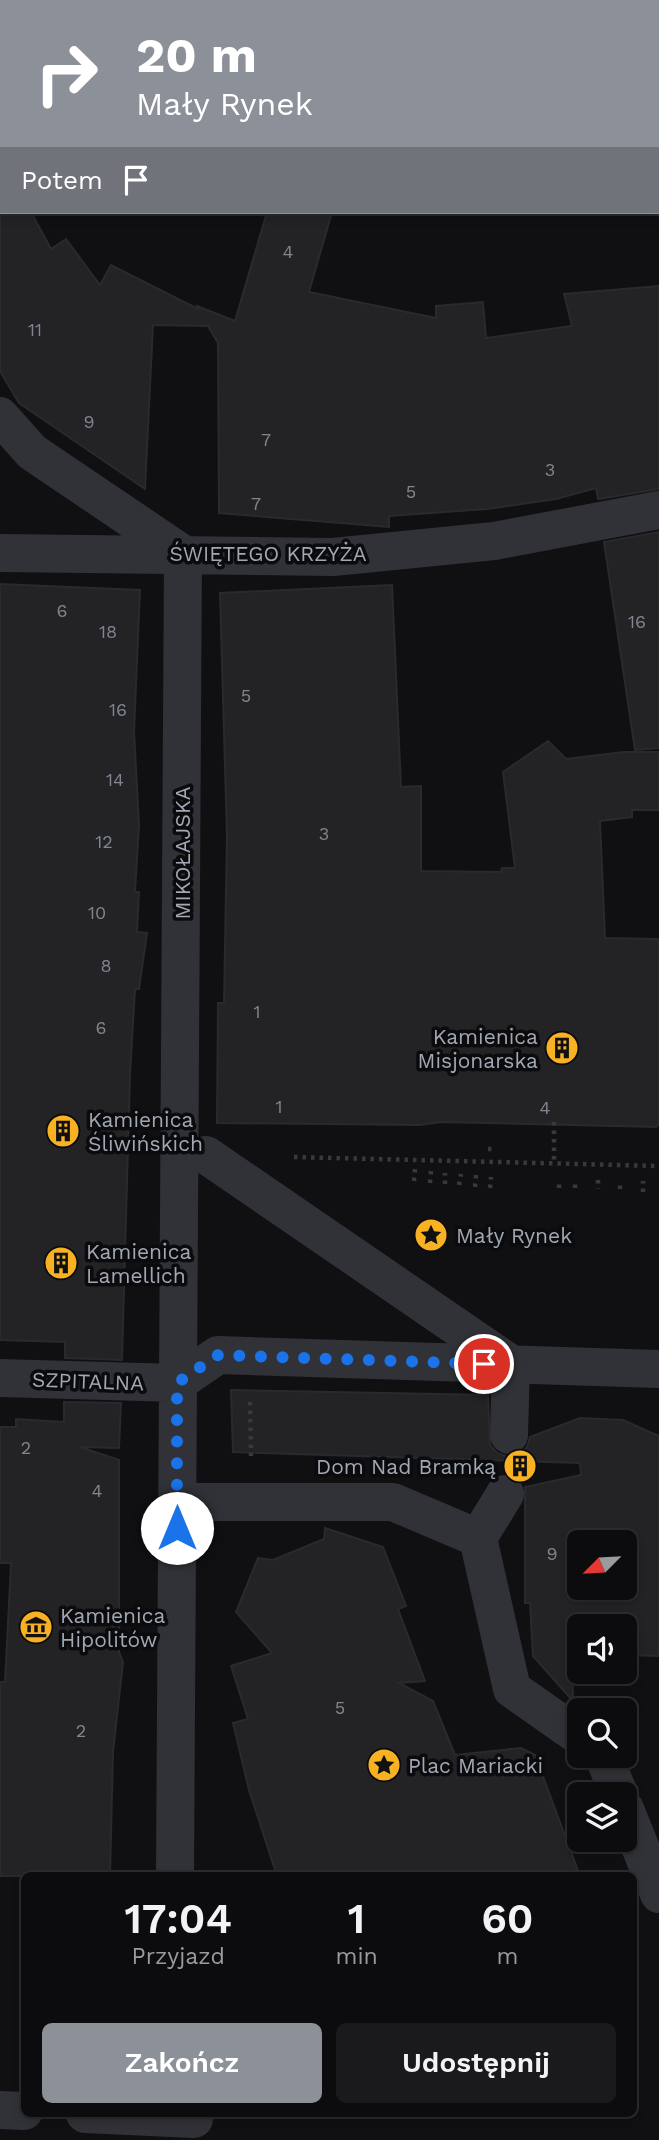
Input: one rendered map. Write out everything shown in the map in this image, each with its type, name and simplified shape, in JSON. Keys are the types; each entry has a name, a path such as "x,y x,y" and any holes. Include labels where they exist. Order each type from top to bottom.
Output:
{"street":[{"path":"0,416 32,452 183,554"},
{"name":"ŚWIĘTEGO KRZYŻA","path":"0,553 347,556 494,541 659,510"},
{"name":"MIKOŁAJSKA","path":"177,1383 183,554"},
{"path":"206,1155 510,1364"},
{"path":"175,1872 177,1383 218,1355 659,1369"},
{"path":"509,1435 510,1364"},
{"name":"SZPITALNA","path":"0,1378 177,1383"},
{"path":"505,1494 478,1538 512,1689 567,1728"},
{"path":"177,1502 393,1502 478,1538"},
{"path":"637,1839 659,1894"},
{"path":"0,2110 21,2111"},
{"path":"118,2117 196,2124"}],"path":[{"path":"554,1122 554,1164"},
{"path":"290,1157 659,1166"},
{"path":"414,1181 415,1169"},
{"path":"430,1183 431,1171"},
{"path":"445,1173 445,1184"},
{"path":"459,1185 461,1174"},
{"path":"475,1187 476,1175"},
{"path":"490,1188 491,1177"},
{"path":"559,1180 559,1188"},
{"path":"598,1180 598,1189"},
{"path":"575,1181 575,1188"},
{"path":"620,1181 620,1189"},
{"path":"643,1181 643,1192"},
{"path":"249,1390 251,1453"}],"building":[{"path":"0,214 32,214 51,249 66,239 100,285 111,265 198,309 197,306 235,321 266,214 331,214 309,292 436,318 436,306 483,302 486,338 572,326 564,294 659,286 659,489 598,499 596,488 556,499 487,509 389,516 389,527 219,513 218,343 208,326 153,325 145,489 19,403 0,371"},
{"path":"659,532 659,748 635,750 604,542"},
{"path":"0,584 140,590 134,731 139,825 135,892 139,892 137,932 147,933 139,989 135,989 130,1074 122,1360 65,1358 65,1342 0,1340"},
{"path":"392,585 401,787 421,786 421,871 501,872 502,868 515,868 503,772 548,741 566,759 624,752 659,752 659,810 632,810 632,817 600,821 605,938 659,939 659,1124 656,1127 441,1122 420,1125 217,1123 218,1003 224,1003 227,836 220,593"},
{"path":"231,1390 488,1395 490,1445 497,1453 508,1457 520,1454 527,1447 530,1437 580,1418 623,1420 659,1436 659,1656 637,1655 637,1614 567,1614 567,1684 573,1684 573,1698 570,1698 533,1656 530,1603 525,1603 525,1487 581,1475 580,1463 233,1452"},
{"path":"64,1402 121,1403 119,1448 80,1447 119,1460 119,1652 123,1662 113,1752 110,1872 21,1872 21,1876 0,1876 0,1682 5,1682 11,1563 0,1563 0,1427 16,1427 16,1419 64,1422"},
{"path":"325,1528 383,1547 406,1606 398,1609 425,1681 399,1683 433,1701 455,1755 521,1748 535,1755 567,1841 567,1852 571,1852 579,1872 276,1872 249,1790 233,1723 248,1719 231,1666 272,1653 236,1612 258,1558 273,1560 324,1539"}],"place":[{"name":"Kamienica Misjonarska","path":"562,1048"},
{"name":"Kamienica Śliwińskich","path":"63,1131"},
{"name":"Mały Rynek","path":"431,1235"},
{"name":"Kamienica Lamellich","path":"61,1263"},
{"name":"Dom Nad Bramką","path":"520,1466"},
{"name":"Kamienica Hipolitów","path":"36,1627"},
{"name":"Plac Mariacki","path":"384,1765"}],"route":[{"path":"177,1528 177,1383 218,1355 484,1364"}]}
